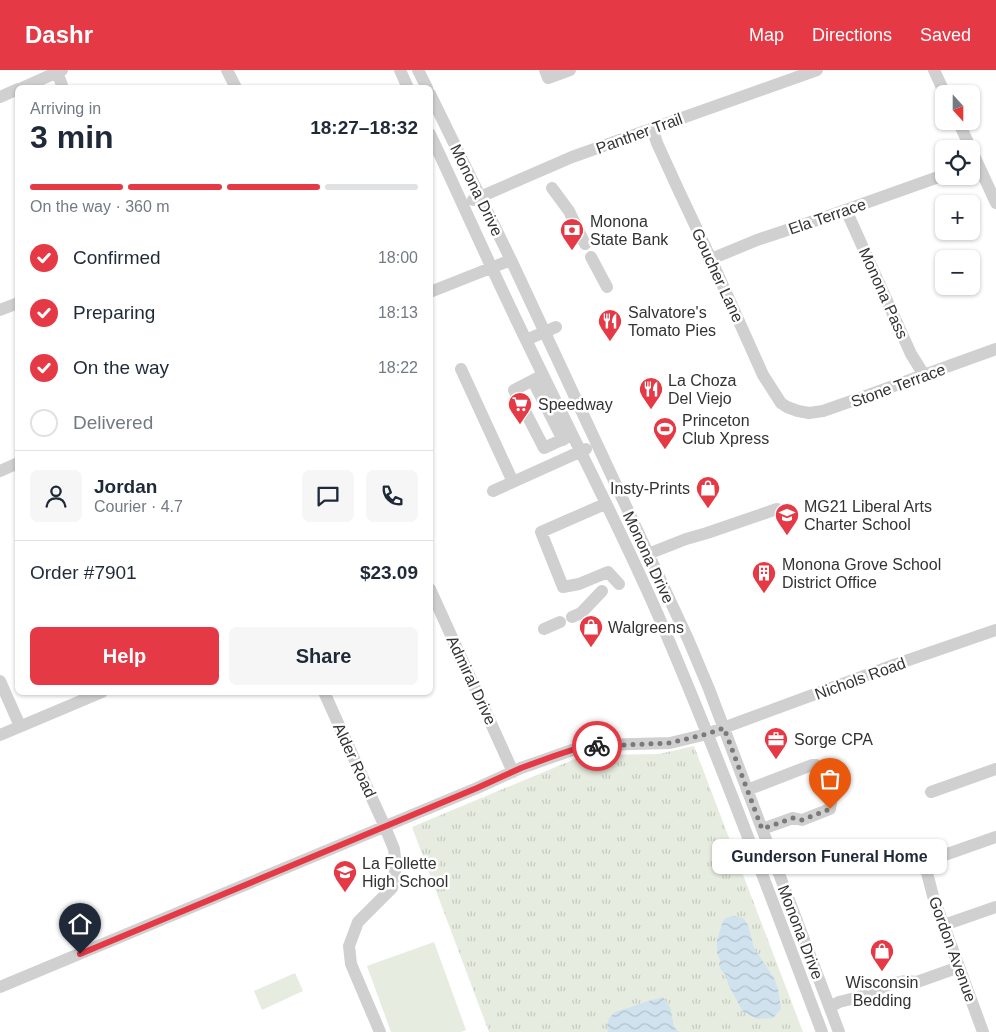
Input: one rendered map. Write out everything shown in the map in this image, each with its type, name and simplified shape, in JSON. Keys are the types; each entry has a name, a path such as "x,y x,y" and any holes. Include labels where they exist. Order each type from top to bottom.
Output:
{"street":[{"path":"227,70 234,85"},
{"path":"400,70 407,85"},
{"path":"418,70 426,85"},
{"path":"545,70 548,78 570,70"},
{"name":"Panther Trail","path":"464,204 564,160 817,70"},
{"path":"934,70 941,85"},
{"path":"29,85 60,71 62,85"},
{"path":"0,97 15,90"},
{"name":"Monona Drive","path":"433,100 511,260 550,329 596,444 688,639 748,790 839,1032"},
{"path":"433,126 443,122"},
{"name":"Goucher Lane","path":"652,128 657,143 763,375 781,403 798,411"},
{"name":"Monona Drive","path":"433,140 526,340 538,378 567,438 580,451 652,602 707,734 822,1032"},
{"path":"980,174 996,203"},
{"name":"Ela Terrace","path":"711,259 757,240 935,178"},
{"path":"552,188 569,212 585,244"},
{"name":"Monona Pass","path":"846,210 911,354 924,376"},
{"path":"592,257 607,286"},
{"path":"433,291 511,260"},
{"path":"0,309 15,304"},
{"path":"526,340 550,329"},
{"name":"Stone Terrace","path":"798,411 809,413 822,411 996,349"},
{"path":"461,369 514,482"},
{"path":"538,378 514,390 544,448 567,438"},
{"path":"493,491 596,444"},
{"path":"0,471 15,464"},
{"path":"605,504 541,532 563,588 579,584 608,572 619,584"},
{"path":"648,554 686,539 777,509"},
{"path":"544,629 581,613 602,590"},
{"name":"Admiral Drive","path":"433,595 513,772"},
{"name":"Nichols Road","path":"0,987 538,762 578,748 670,743 707,734 885,668 996,630"},
{"path":"0,681 20,726"},
{"path":"0,735 95,695"},
{"name":"Alder Road","path":"325,695 394,849 396,866 392,888 358,922 349,946 351,964 380,1032"},
{"path":"748,790 816,765 830,803 830,809 802,820 793,818 762,829"},
{"path":"931,792 996,770"},
{"name":"Gordon Avenue","path":"983,1032 933,896 927,864 936,858 941,858 996,837"},
{"path":"944,925 996,907"},
{"path":"830,1006 891,984 906,981 917,982 960,968"}],"green space":[{"path":"694,746 803,1032 489,1032 412,827 575,759 601,755 659,754"},
{"path":"434,942 466,1030 461,1032 391,1032 367,966"},
{"path":"295,973 303,991 262,1010 254,991"}],"water":[{"path":"733,916 743,918 748,925 754,948 774,978 781,1009 773,1018 757,1019 743,1012 728,984 726,975 719,965 717,940 723,921"},
{"path":"663,997 670,1007 674,1027 679,1032 608,1032 609,1018 615,1012"}],"way so far":[{"path":"597,746 670,743 724,728 762,829 793,818 802,820 830,809"}],"place":[{"name":"Monona State Bank","path":"572,251"},
{"name":"Salvatore's Tomato Pies","path":"610,342"},
{"name":"La Choza Del Viejo","path":"651,410"},
{"name":"Speedway","path":"520,425"},
{"name":"Princeton Club Xpress","path":"665,450"},
{"name":"Insty-Prints","path":"708,509"},
{"name":"MG21 Liberal Arts Charter School","path":"787,536"},
{"name":"Monona Grove School District Office","path":"764,594"},
{"name":"Walgreens","path":"591,648"},
{"name":"Sorge CPA","path":"776,760"},
{"name":"Gunderson Funeral Home","path":"830,809"},
{"name":"La Follette High School","path":"345,893"},
{"name":"Wisconsin Bedding","path":"882,972"}],"route":[{"path":"80,954 495,781 521,768 578,748 597,746"}]}
